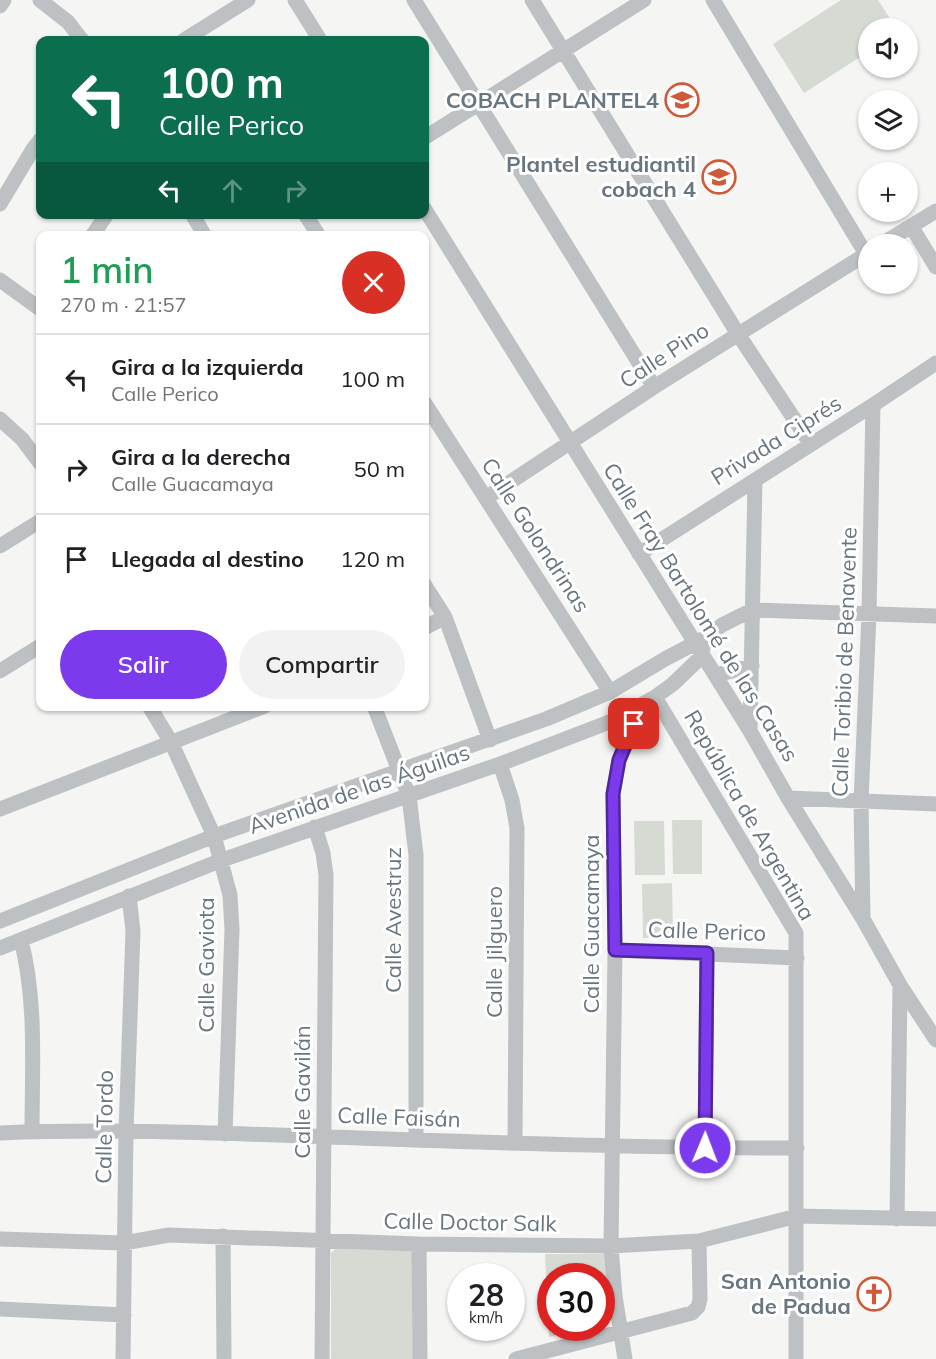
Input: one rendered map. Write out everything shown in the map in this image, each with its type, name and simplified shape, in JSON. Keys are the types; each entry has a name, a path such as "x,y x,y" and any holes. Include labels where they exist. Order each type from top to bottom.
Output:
{"street":[{"path":"0,6 4,0"},
{"path":"40,0 68,21 79,36"},
{"path":"193,36 248,0"},
{"path":"295,0 318,36"},
{"path":"414,0 654,387"},
{"path":"532,0 738,334 810,443"},
{"path":"429,135 644,0"},
{"path":"713,0 858,239"},
{"path":"0,204 36,145"},
{"path":"898,234 936,211"},
{"name":"Calle Fray Bartolomé de las Casas","path":"429,216 639,554 700,646 900,985 936,1040"},
{"path":"911,226 936,267"},
{"name":"Calle Pino","path":"486,498 654,387 858,260"},
{"path":"0,280 36,306"},
{"name":"Privada Ciprés","path":"639,554 936,363"},
{"name":"Calle Toribio de Benavente","path":"863,919 861,802 869,614 873,405"},
{"name":"Calle Golondrinas","path":"429,409 610,692"},
{"path":"0,419 22,439 36,458"},
{"path":"750,731 754,480"},
{"path":"0,546 36,526"},
{"path":"429,592 446,617 490,740"},
{"path":"700,646 722,626 752,610 936,616"},
{"path":"429,626 446,617"},
{"name":"Avenida de las Águilas","path":"0,921 214,836 490,740 610,692 664,659 700,646"},
{"name":"Avenida de las Águilas","path":"0,948 222,860 500,764 612,721 649,701 673,684 700,646"},
{"path":"0,671 36,648"},
{"path":"716,675 752,666"},
{"name":"Calle Guacamaya","path":"625,1359 619,1333 611,1246 615,950 614,785 619,760 649,701"},
{"name":"República de Argentina","path":"649,701 793,926 797,939 796,1359"},
{"name":"Calle Gaviota","path":"152,711 171,742 214,836 230,895 232,929 225,1134"},
{"path":"0,809 252,711"},
{"name":"Calle Avestruz","path":"376,711 409,796 416,855 416,1140"},
{"name":"Calle Jilguero","path":"500,764 512,800 516,828 515,1142"},
{"path":"788,798 936,804"},
{"name":"Calle Gavilán","path":"315,827 323,853 326,874 322,1359"},
{"name":"Calle Tordo","path":"123,1359 126,1132 133,931 129,896"},
{"path":"21,940 31,991 32,1132"},
{"name":"Calle Perico","path":"615,950 797,958"},
{"path":"705,1148 707,953"},
{"path":"897,1219 900,985"},
{"name":"Calle Faisán","path":"0,1133 126,1132 515,1142 613,1147 797,1148"},
{"name":"Calle Doctor Salk","path":"0,1239 124,1243 169,1235 419,1244 611,1246 699,1241 797,1216 936,1220"},
{"path":"223,1236 224,1359"},
{"path":"516,1359 693,1313 700,1299 699,1241"},
{"path":"419,1244 420,1359"},
{"path":"0,1309 124,1315"}],"shaded area":[{"path":"841,0 878,0 890,18 858,18 858,58 804,93 773,44"},
{"path":"672,820 702,820 702,874 673,874"},
{"path":"634,821 664,821 665,875 635,875"},
{"path":"672,883 673,937 643,938 642,884"},
{"path":"337,1247 409,1248 412,1253 413,1359 331,1359 331,1253"},
{"path":"545,1254 605,1254 606,1263 545,1263"}],"place":[{"name":"COBACH PLANTEL4","path":"682,100"},
{"name":"Plantel estudiantil cobach 4","path":"719,177"},
{"name":"San Antonio de Padua","path":"874,1294"}],"route":[{"path":"634,724 619,760 613,794 615,950 707,953 705,1148"}]}
